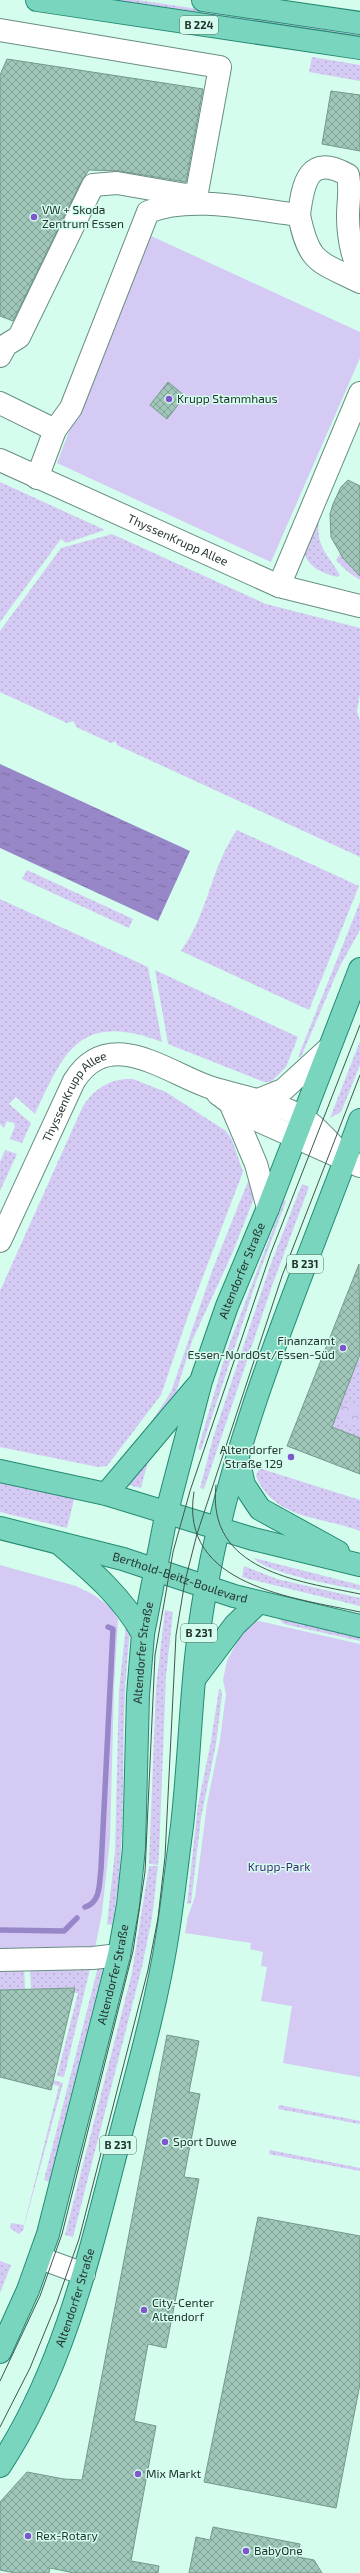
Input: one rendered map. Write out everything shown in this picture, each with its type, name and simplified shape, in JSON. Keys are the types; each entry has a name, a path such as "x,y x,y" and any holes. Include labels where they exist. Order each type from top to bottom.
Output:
{"main road":[{"name":"B 224","path":"38,0 360,48"},
{"name":"B 224","path":"203,0 360,23"},
{"name":"Altendorfer Straße","path":"0,2352 17,2317 40,2258 57,2203 119,1955 128,1905 134,1848 138,1695 143,1634 154,1570 167,1511 202,1381 227,1306 300,1127 360,969"},
{"name":"Altendorfer Straße","path":"0,2466 20,2432 50,2372 74,2309 84,2274 147,2028 167,1937 182,1821 194,1679 206,1588 219,1528 238,1459 266,1369 353,1162 360,1120"},
{"path":"106,1494 202,1381"},
{"path":"238,1459 244,1486 260,1508 360,1564"},
{"path":"0,1471 106,1494 167,1511 259,1541 360,1564"},
{"name":"Berthold-Beitz-Boulevard","path":"0,1528 55,1541 258,1603 360,1626"},
{"path":"55,1541 115,1593 124,1603 143,1634"},
{"path":"194,1679 235,1624 258,1603"}],"street":[{"path":"0,30 220,67 197,192 186,195 117,183 93,185 45,279 19,337 6,345 0,356"},
{"path":"360,274 352,258 348,218 350,184 348,175 329,166 316,168 310,174 302,191 299,216 308,249 319,262 360,282"},
{"path":"37,478 55,430 71,408 148,212 179,206 213,205 299,216"},
{"path":"279,586 360,393"},
{"path":"0,403 55,430"},
{"name":"ThyssenKrupp Allee","path":"0,460 279,586 360,606"},
{"path":"258,1100 282,1090 329,1048"},
{"name":"ThyssenKrupp Allee","path":"0,1242 74,1081 90,1063 113,1055 140,1057 211,1088 258,1100 353,1162"},
{"name":"ThyssenKrupp Allee","path":"211,1088 231,1105 248,1116 300,1127"},
{"name":"ThyssenKrupp Allee","path":"231,1105 256,1164 268,1208"},
{"path":"0,1960 93,1958 119,1955"},
{"path":"40,2258 84,2274"}],"green space":[{"path":"112,0 137,0 360,33 360,37"},
{"path":"312,57 360,65 360,81 309,72"},
{"path":"144,235 149,235 360,332 360,358 271,562 57,463"},
{"path":"0,482 105,530 66,543 61,539 0,622"},
{"path":"320,513 318,533 325,553 340,575 337,577 321,571 312,565 305,556 303,550"},
{"path":"112,534 266,604 360,628 360,693 357,711 360,721 360,857 117,745 116,741 111,743 76,727 74,721 67,723 0,692 0,631 61,548"},
{"path":"340,554 360,573 360,580 348,572 336,560"},
{"path":"237,830 359,886 309,1010 181,951 198,921 221,860"},
{"path":"27,870 133,919 129,928 22,879"},
{"path":"0,899 148,967 162,1042 135,1034 113,1031 95,1034 80,1042 67,1054 56,1071 35,1114 16,1097 9,1104 31,1123 22,1143 10,1139 15,1126 14,1123 7,1121 4,1128 0,1124"},
{"path":"360,902 360,930 339,968 301,1057 298,1057"},
{"path":"155,970 298,1037 286,1067 271,1082 264,1082 168,1044"},
{"path":"360,1041 360,1065 341,1112 330,1118"},
{"path":"133,1079 166,1092 226,1131 232,1140 243,1172 189,1313 161,1395 107,1466 98,1467 0,1447 0,1291 83,1106 98,1089 104,1085 118,1080"},
{"path":"5,1150 17,1154 0,1191 0,1162"},
{"path":"251,1174 256,1193 232,1254 192,1341 175,1396 148,1427 171,1392 212,1271"},
{"path":"302,1184 309,1187 272,1286 204,1489 200,1488 213,1438 270,1266"},
{"path":"284,1200 286,1201 256,1282 201,1450 198,1449 226,1353"},
{"path":"359,1357 360,1358 360,1438 332,1427"},
{"path":"348,1404 360,1406 360,1428 357,1427 355,1422 348,1424 339,1414 343,1406"},
{"path":"151,1450 141,1488 125,1484"},
{"path":"259,1468 360,1500 360,1531 300,1514 287,1509 274,1501 264,1490 256,1476"},
{"path":"0,1480 75,1496 67,1528 0,1512"},
{"path":"254,1558 360,1585 360,1590 287,1574 261,1564"},
{"path":"0,1565 76,1586 94,1595 110,1607 118,1619 114,1688 110,1839 102,1913 93,1958 0,1960"},
{"path":"244,1566 277,1579 360,1598 360,1606 242,1577"},
{"path":"165,1610 173,1612 166,1676 158,1865 149,1864 156,1688"},
{"path":"277,1617 360,1635 360,1641 284,1624"},
{"name":"Krupp-Park","path":"259,1621 360,1644 360,2077 283,2063 292,2006 261,2001 267,1967 261,1966 263,1952 250,1949 251,1943 185,1933 188,1916 195,1897 207,1804 220,1740 226,1694 223,1680 227,1661 242,1632 253,1622"},
{"path":"126,1625 131,1626 125,1692 122,1838 117,1896 112,1925 107,1924 115,1852 119,1691"},
{"path":"219,1689 221,1689 222,1695 216,1744 201,1818 191,1903 187,1904 198,1805 211,1741"},
{"path":"149,1866 158,1866 152,1918 142,1967 73,2237 65,2235 132,1973"},
{"path":"24,1964 25,1989 0,1990 0,1966"},
{"path":"30,1965 90,1969 64,2077 57,2076 78,1993 74,1993 75,1988 31,1989"},
{"path":"98,1967 103,1968 49,2182 44,2180"},
{"path":"53,2080 63,2083 23,2230 19,2234 10,2228 11,2223 24,2225 59,2086 52,2084"},
{"path":"279,2105 360,2121 360,2124 278,2109"},
{"path":"270,2150 360,2168 360,2171 269,2154"},
{"path":"0,2261 11,2265 0,2293"}],"water":[{"path":"0,764 190,851 158,921 0,848"}],"building":[{"name":"VW + Skoda Zentrum Essen","path":"7,59 203,89 186,182 119,171 89,170 82,180 13,321 0,316 0,75"},
{"path":"331,91 360,95 360,151 322,144"},
{"name":"Krupp Stammhaus","path":"168,382 185,396 167,419 150,405"},
{"path":"348,480 360,486 360,576 343,558 331,537 330,514 341,487"},
{"name":"Finanzamt Essen-NordOst/Essen-Süd","path":"359,1264 360,1354 332,1427 360,1438 360,1474 287,1446"},
{"path":"75,1988 51,2090 0,2077 0,1990"},
{"name":"City-Center Altendorf","path":"167,2035 199,2041 189,2092 200,2094 184,2177 199,2179 166,2348 148,2344 134,2421 156,2426 131,2561 159,2566 158,2573 74,2573 50,2568 49,2573 15,2573 0,2570 0,2502 27,2472 64,2479 82,2480"},
{"path":"258,2217 360,2236 360,2384 336,2508 204,2482"},
{"name":"BabyOne","path":"213,2527 300,2544 298,2557 314,2560 322,2573 189,2573 196,2537 210,2540"}],"waterway":[{"path":"85,1907 90,1905 97,1897 101,1869 113,1629 108,1627"},
{"path":"0,1930 64,1931 77,1918"}],"tram line":[{"path":"0,2381 40,2296 62,2234 133,1951 145,1872 155,1655 173,1552 190,1491 270,1255 360,1025"},
{"path":"0,2427 30,2368 57,2302 79,2239 148,1970 158,1918 165,1857 176,1635 185,1581 197,1534 282,1276 360,1075"},
{"path":"216,1485 217,1514 226,1536 241,1554 261,1567 285,1576 310,1584 360,1594"},
{"path":"194,1492 194,1524 204,1548 222,1568 247,1582 275,1593 304,1601 360,1612"}],"place":[{"name":"VW + Skoda Zentrum Essen","path":"34,217"},
{"name":"Krupp Stammhaus","path":"169,399"},
{"name":"Finanzamt Essen-NordOst/Essen-Süd","path":"343,1348"},
{"name":"Altendorfer Straße 129","path":"291,1457"},
{"name":"Sport Duwe","path":"165,2142"},
{"name":"City-Center Altendorf","path":"144,2310"},
{"name":"Mix Markt","path":"138,2474"},
{"name":"Rex-Rotary","path":"28,2536"},
{"name":"BabyOne","path":"246,2551"}]}
